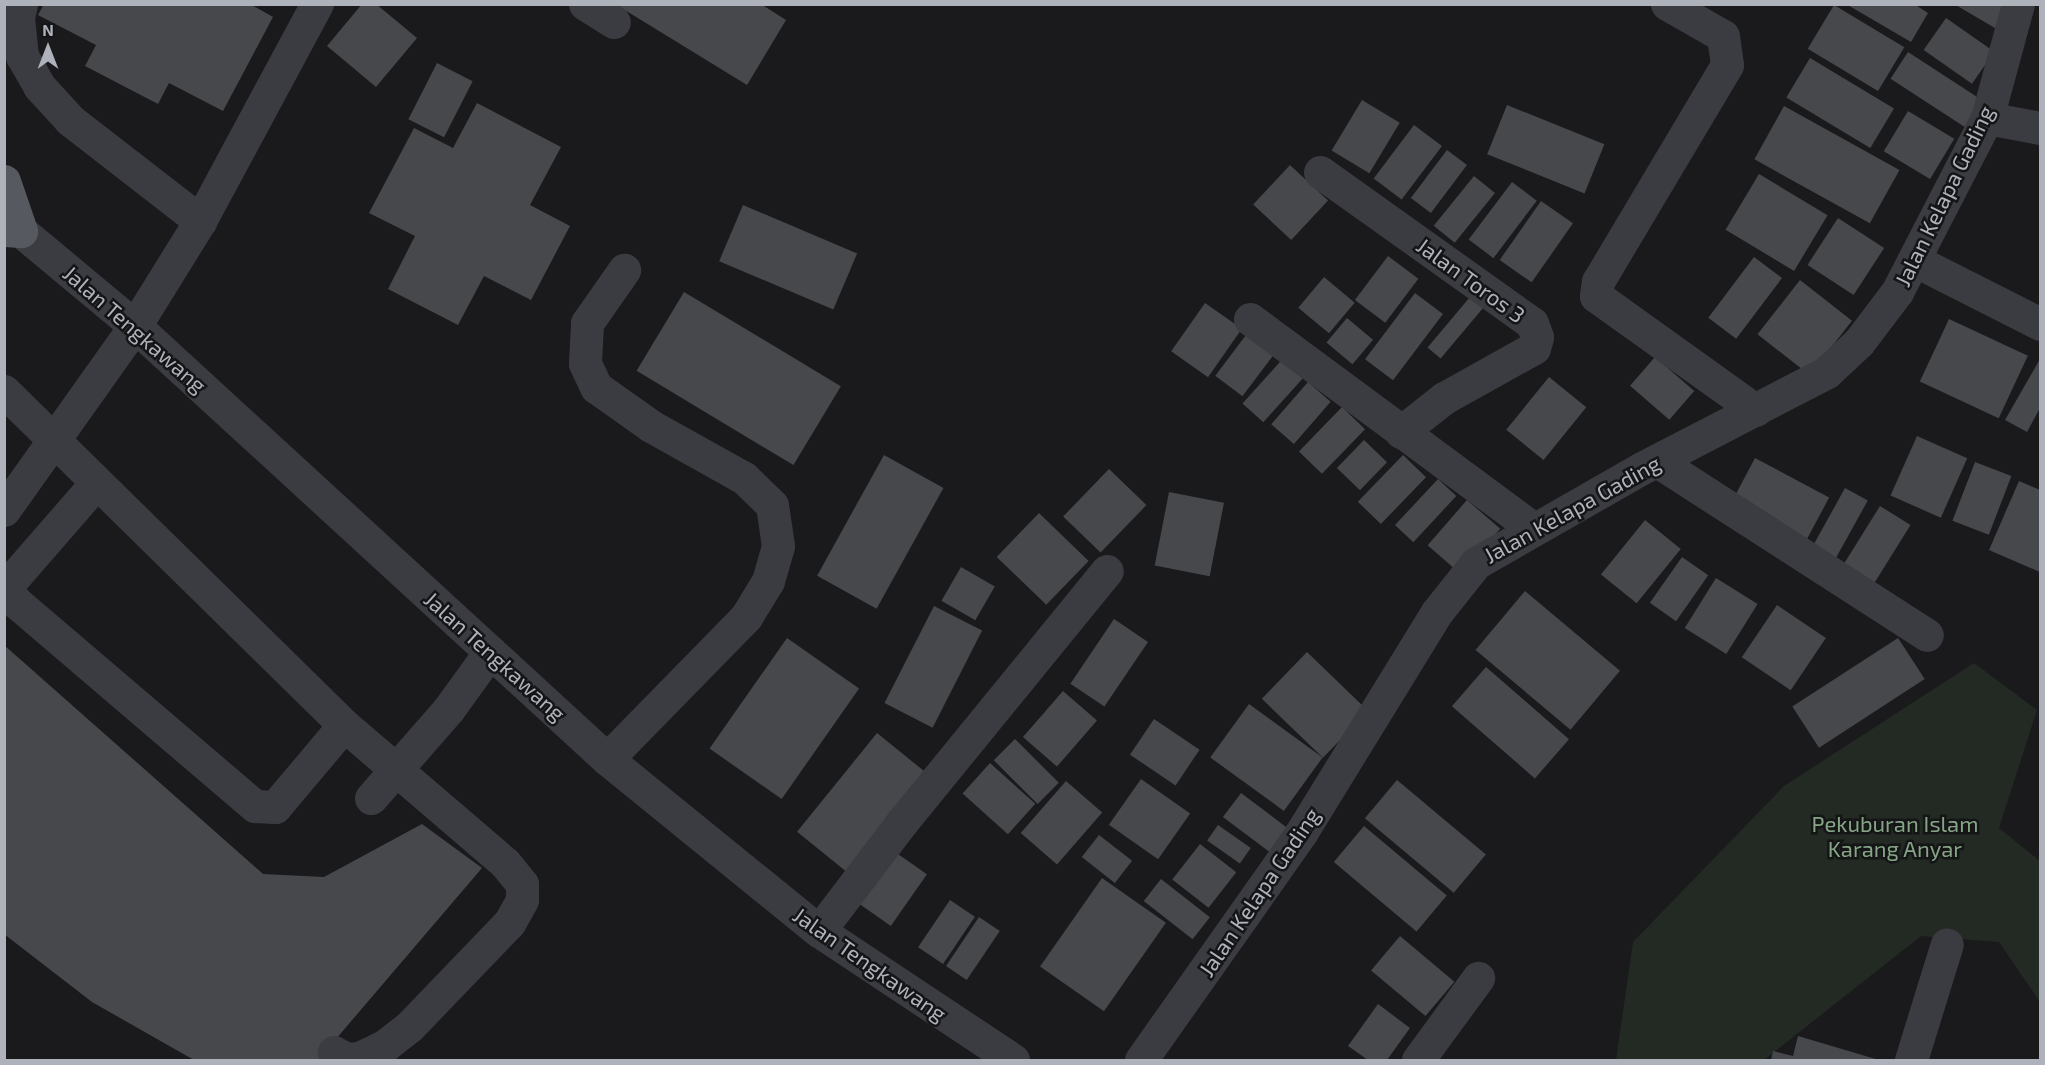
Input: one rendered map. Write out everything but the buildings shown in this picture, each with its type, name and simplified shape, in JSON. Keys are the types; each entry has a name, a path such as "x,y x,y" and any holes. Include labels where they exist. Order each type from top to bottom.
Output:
{"main road":[{"path":"4,180 10,226"}],"street":[{"path":"21,4 18,18 22,56 39,86 70,120 200,221"},
{"path":"4,510 54,443 135,326 200,221 318,4"},
{"path":"585,4 614,22"},
{"path":"1667,4 1723,36 1727,65 1598,281 1596,296 1755,410"},
{"name":"Jalan Kelapa Gading","path":"1141,1060 1301,833 1437,612 1476,563 1532,528 1827,372 1859,342 1897,292 1987,118 2018,4"},
{"path":"1987,118 2040,128"},
{"name":"Jalan Toros 3","path":"1320,172 1532,323 1537,337 1534,348 1444,398 1401,432"},
{"name":"Jalan Tengkawang","path":"10,226 135,326 608,759 819,931 992,1055"},
{"path":"1914,260 2040,324"},
{"path":"608,759 746,617 768,581 778,546 772,505 744,478 651,426 596,387 585,363 587,323 624,270"},
{"path":"1250,319 1532,528"},
{"path":"4,392 344,725 396,767 505,863 522,884 522,900 509,923 410,1026 386,1045 359,1058 347,1059 334,1052"},
{"path":"1656,461 1927,635"},
{"path":"96,483 9,583 8,592 17,603 255,806 275,807 344,725"},
{"path":"819,931 902,822 1107,571"},
{"path":"371,798 448,710 490,652"},
{"path":"1911,1060 1947,944"},
{"path":"1418,1060 1478,978"}],"green space":[{"name":"Pekuburan Islam Karang Anyar","path":"1974,663 2037,710 1999,828 2040,861 2040,1002 1999,942 1921,936 1764,1060 1616,1060 1633,942 1784,786"}]}
